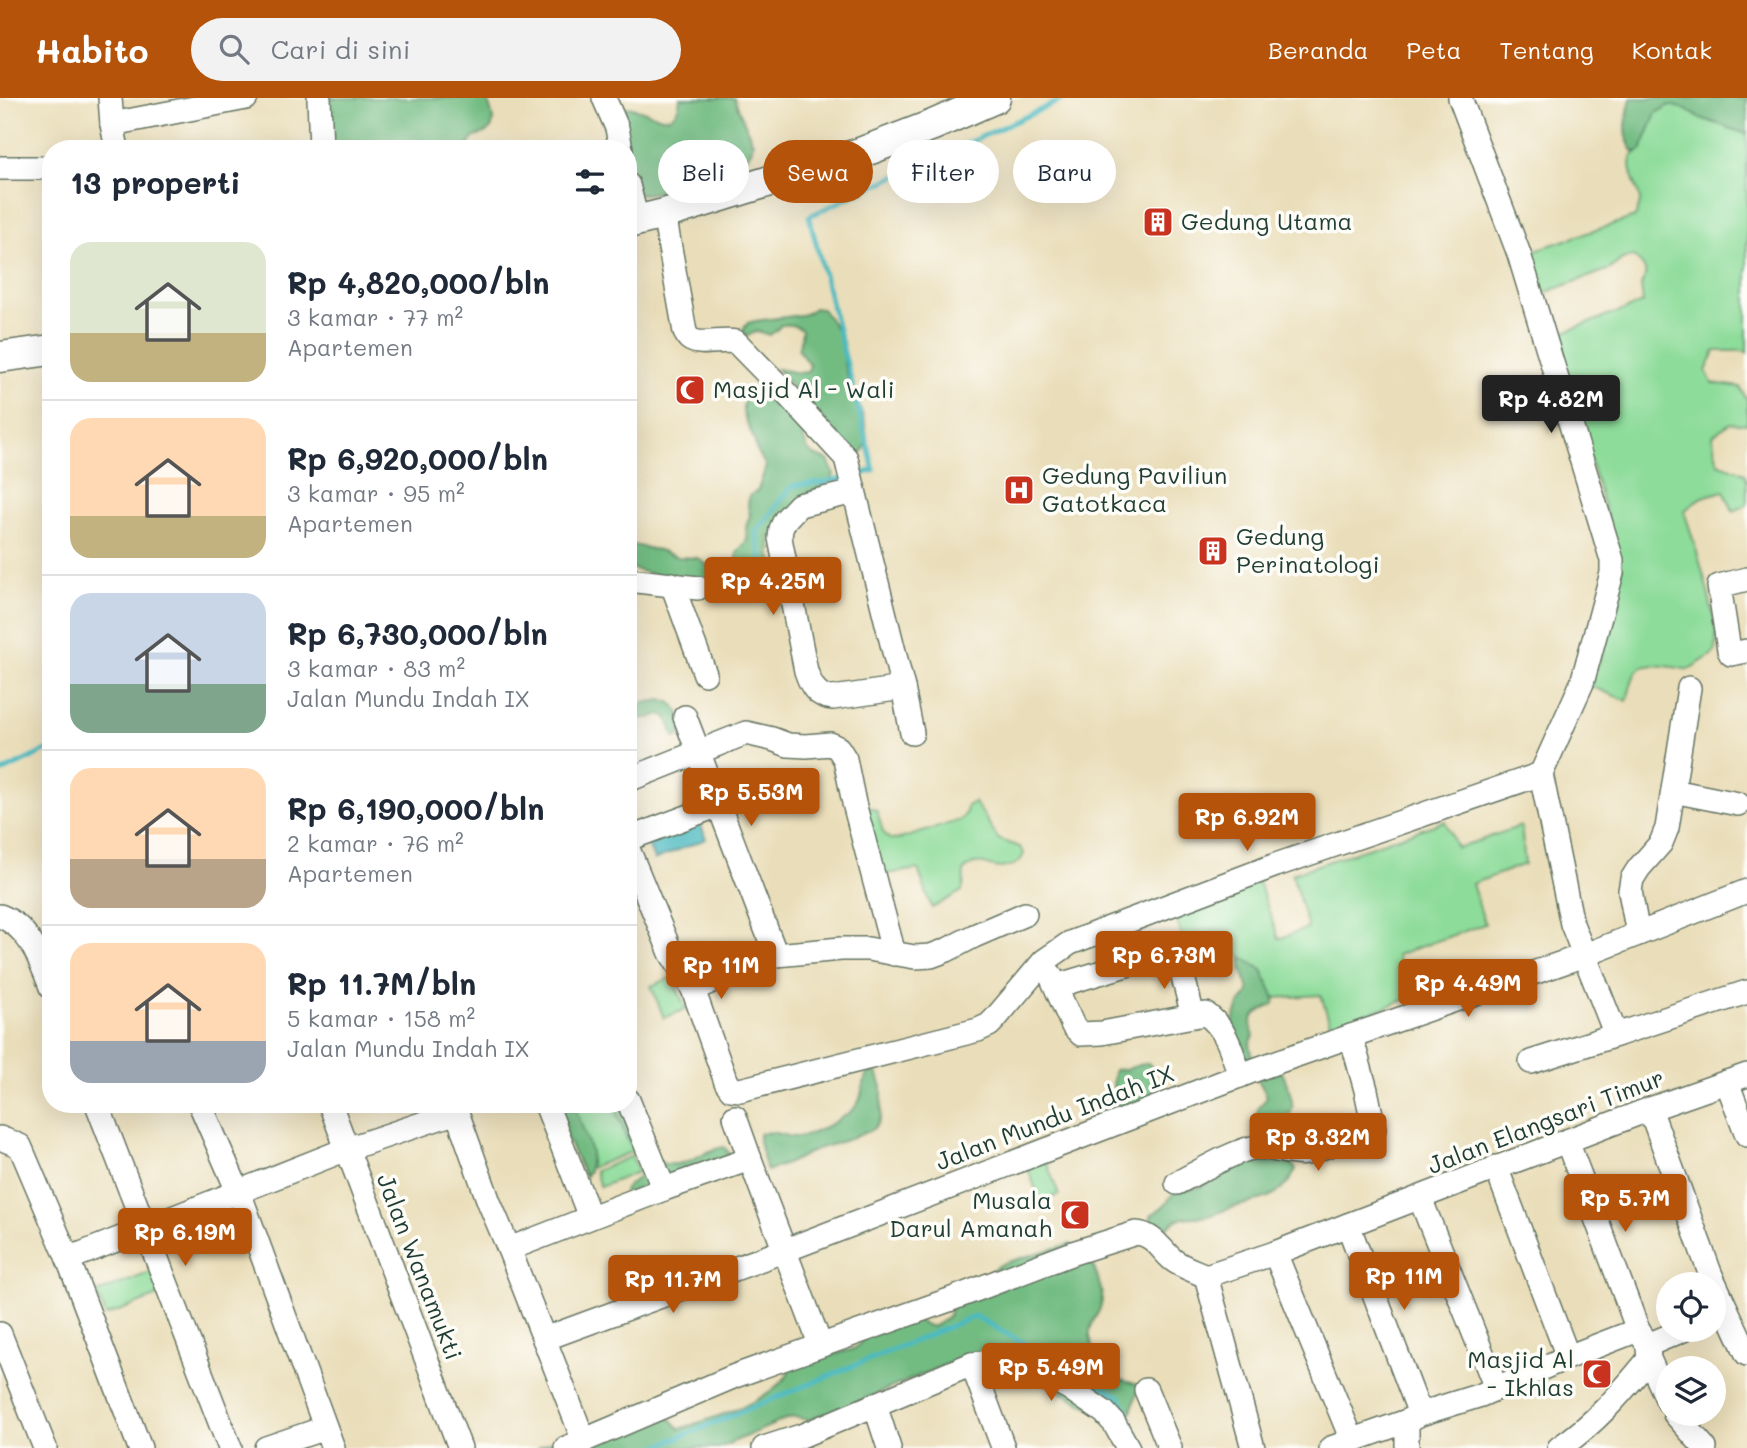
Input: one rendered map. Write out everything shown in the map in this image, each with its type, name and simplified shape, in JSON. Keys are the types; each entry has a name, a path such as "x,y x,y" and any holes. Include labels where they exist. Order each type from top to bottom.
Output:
{"main road":[{"path":"643,219 860,153 995,98"},
{"path":"0,357 42,351"}],"street":[{"path":"110,98 115,140"},
{"path":"112,124 246,98"},
{"path":"319,98 321,140"},
{"path":"604,98 619,140"},
{"path":"1460,98 1519,254 1612,560 1612,573 1582,682 1541,774 1572,924 1616,1035"},
{"path":"0,168 42,168"},
{"path":"643,219 689,339 695,342 736,342 846,458 912,733"},
{"path":"853,486 799,505 785,520 781,529 779,538 806,671 815,690 823,698 903,688"},
{"path":"1747,579 1719,586 1729,650 1731,654 1747,650"},
{"path":"637,581 698,588"},
{"path":"672,584 705,674"},
{"path":"1638,934 1630,891 1632,879 1661,843 1667,828 1689,688"},
{"path":"685,717 776,955"},
{"path":"637,776 746,733 788,745 830,744 838,748 845,760 894,954"},
{"path":"637,884 671,953 693,989 726,1082 731,1089 740,1090 978,1030 994,1020 1044,961 1070,943 1276,865 1541,774"},
{"path":"1673,791 1738,804"},
{"path":"637,836 719,805"},
{"name":"Jalan Mundu Indah IX","path":"544,1339 786,1250 1265,1066 1585,955 1747,891"},
{"path":"693,989 776,955 868,949 931,957 1025,914"},
{"path":"0,916 18,926 42,948"},
{"path":"1056,986 1176,950 1193,1016"},
{"path":"1044,961 1073,1026 1081,1034 1102,1033 1206,1014 1216,1021 1228,1041 1240,1076"},
{"path":"1531,1062 1747,992"},
{"path":"1177,1182 1252,1149 1307,1153 1374,1129 1351,1036"},
{"path":"1737,1079 1747,1135"},
{"name":"Jalan Elangsari Timur","path":"1206,1276 1420,1198 1650,1109 1737,1079"},
{"path":"1650,1109 1710,1272"},
{"path":"101,1113 230,1448"},
{"path":"204,1113 238,1192 329,1438 266,1448"},
{"name":"Jalan Wanamukti","path":"333,1113 460,1448"},
{"path":"68,1259 443,1113"},
{"path":"458,1113 489,1202 544,1339 575,1444 735,1376 1073,1253 1136,1233 1145,1233 1175,1261 1206,1276 1253,1448"},
{"path":"549,1113 590,1217"},
{"path":"633,1113 664,1189"},
{"path":"736,1117 820,1345"},
{"path":"0,1138 20,1146 68,1259 140,1448"},
{"path":"1567,1141 1656,1372"},
{"path":"509,1249 750,1159"},
{"path":"1496,1167 1568,1357"},
{"path":"1420,1198 1496,1388"},
{"path":"1348,1225 1413,1418 1407,1448"},
{"path":"1275,1252 1341,1444 1481,1395 1568,1357 1645,1345 1656,1341"},
{"path":"1726,1323 1747,1354"},
{"path":"0,1334 45,1448"},
{"path":"1559,1448 1579,1435 1619,1395 1645,1345"},
{"path":"769,1447 972,1364 1004,1361 1038,1372 1069,1388 1104,1412 1114,1423 1128,1448"},
{"path":"972,1364 1003,1447"},
{"path":"1146,1390 1170,1448"},
{"path":"875,1405 889,1448"},
{"path":"1682,1426 1693,1444"}],"green space":[{"path":"318,98 486,98 492,112 492,127 472,140 323,140"},
{"path":"680,98 734,98 753,143 751,151 749,154 749,140 658,140 658,192 637,193 637,140 625,140 616,109 626,107 656,116 671,116 677,110"},
{"path":"1631,98 1747,98 1747,134 1698,117 1686,109 1669,105 1656,113 1641,150 1634,152 1626,133"},
{"path":"1669,105 1686,109 1698,117 1747,134 1747,353 1715,351 1706,371 1712,383 1740,387 1747,400 1747,424 1730,423 1712,436 1718,463 1745,473 1747,505 1733,511 1724,491 1702,497 1684,511 1711,604 1715,624 1715,651 1688,669 1651,665 1639,669 1632,681 1627,701 1590,686 1614,621 1622,567 1553,336 1643,303 1641,285 1645,272 1633,256 1622,259 1610,269 1544,293 1530,252 1635,217 1640,200 1631,172 1631,159 1641,150 1656,113"},
{"path":"814,308 822,309 843,342 845,369 862,412 867,435 861,454 853,456 777,369 808,372 810,365 798,348 802,330 792,325 781,325 769,335 757,331 748,336 743,329 748,323 801,315"},
{"path":"751,394 759,394 771,404 785,410 801,427 808,450 828,460 834,474 831,482 807,493 770,537 771,557 777,573 776,589 762,598 752,600 730,591 637,570 637,546 677,557 698,558 718,570 733,568 738,563 738,552 747,540 749,496 758,490 766,466 756,449 743,413 746,398"},
{"path":"662,700 673,704 681,722 682,734 675,738 667,717 660,714 637,720 637,704"},
{"path":"974,802 998,839 1020,847 1024,854 1018,862 1005,867 980,863 972,865 964,870 962,891 932,908 918,869 879,875 863,809 870,807 877,811 883,832 889,839 900,839 961,820 967,806"},
{"path":"1445,821 1457,848 1521,826 1525,864 1472,884 1485,924 1397,955 1410,998 1331,1027 1321,995 1275,998 1262,970 1230,949 1218,948 1202,940 1183,940 1173,909 1258,881 1279,939 1308,928 1292,874"},
{"path":"1242,957 1262,970 1275,998 1274,1004 1252,1018 1252,1055 1242,1059 1232,1036 1232,1024 1240,1003 1249,990 1241,967"},
{"path":"672,977 686,1009 664,1018 651,986"},
{"path":"1144,1063 1151,1066 1161,1096 1121,1114 1113,1090 1114,1070 1125,1070"},
{"path":"877,1072 882,1087 881,1116 873,1129 767,1171 759,1134 770,1132 797,1137 830,1124 854,1108 860,1099 866,1077 869,1073"},
{"path":"1282,1072 1290,1092 1292,1108 1290,1114 1277,1123 1269,1139 1262,1133 1257,1121 1257,1111 1267,1098 1257,1076"},
{"path":"555,1113 577,1113 591,1152 589,1171 585,1177"},
{"path":"577,1113 617,1113 628,1141 636,1150 590,1168 591,1152"},
{"path":"617,1113 632,1113 660,1163 687,1162 724,1147 729,1153 727,1159 691,1167 626,1194 626,1188 644,1168 640,1157 628,1141"},
{"path":"632,1156 638,1172 600,1187 595,1171"},
{"path":"1285,1157 1296,1169 1284,1187 1268,1197 1210,1215 1180,1219 1161,1230 1151,1224 1151,1216 1178,1191 1207,1184 1217,1172 1246,1159"},
{"path":"1045,1159 1059,1195 1040,1201 1027,1166"},
{"path":"1069,1244 1089,1254 1100,1287 1101,1306 1090,1331 1096,1354 1109,1375 1139,1386 1128,1422 1120,1424 987,1352 972,1353 839,1410 809,1420 794,1417 786,1419 719,1448 538,1448 561,1436 624,1414 664,1416 680,1429 724,1414 765,1395 788,1375 788,1367 854,1349 864,1339 908,1314 932,1327 949,1314 954,1292 1004,1263"},
{"path":"151,1272 161,1295 106,1316 97,1293"}],"water":[{"path":"697,815 706,839 654,860 645,836"}],"waterway":[{"path":"855,476 874,470 809,216 1066,98"},
{"path":"703,585 721,589 768,588 756,532 792,486 846,478"},
{"path":"0,773 42,752"},
{"path":"653,1448 975,1316 1120,1397 1142,1448"}],"place":[{"name":"Gedung Utama","path":"1158,222"},
{"name":"Masjid Al - Wali","path":"690,390"},
{"name":"Gedung Paviliun Gatotkaca","path":"1019,490"},
{"name":"Gedung Perinatologi","path":"1213,551"},
{"name":"Musala Darul Amanah","path":"1075,1215"},
{"name":"Masjid Al - Ikhlas","path":"1597,1374"}]}
